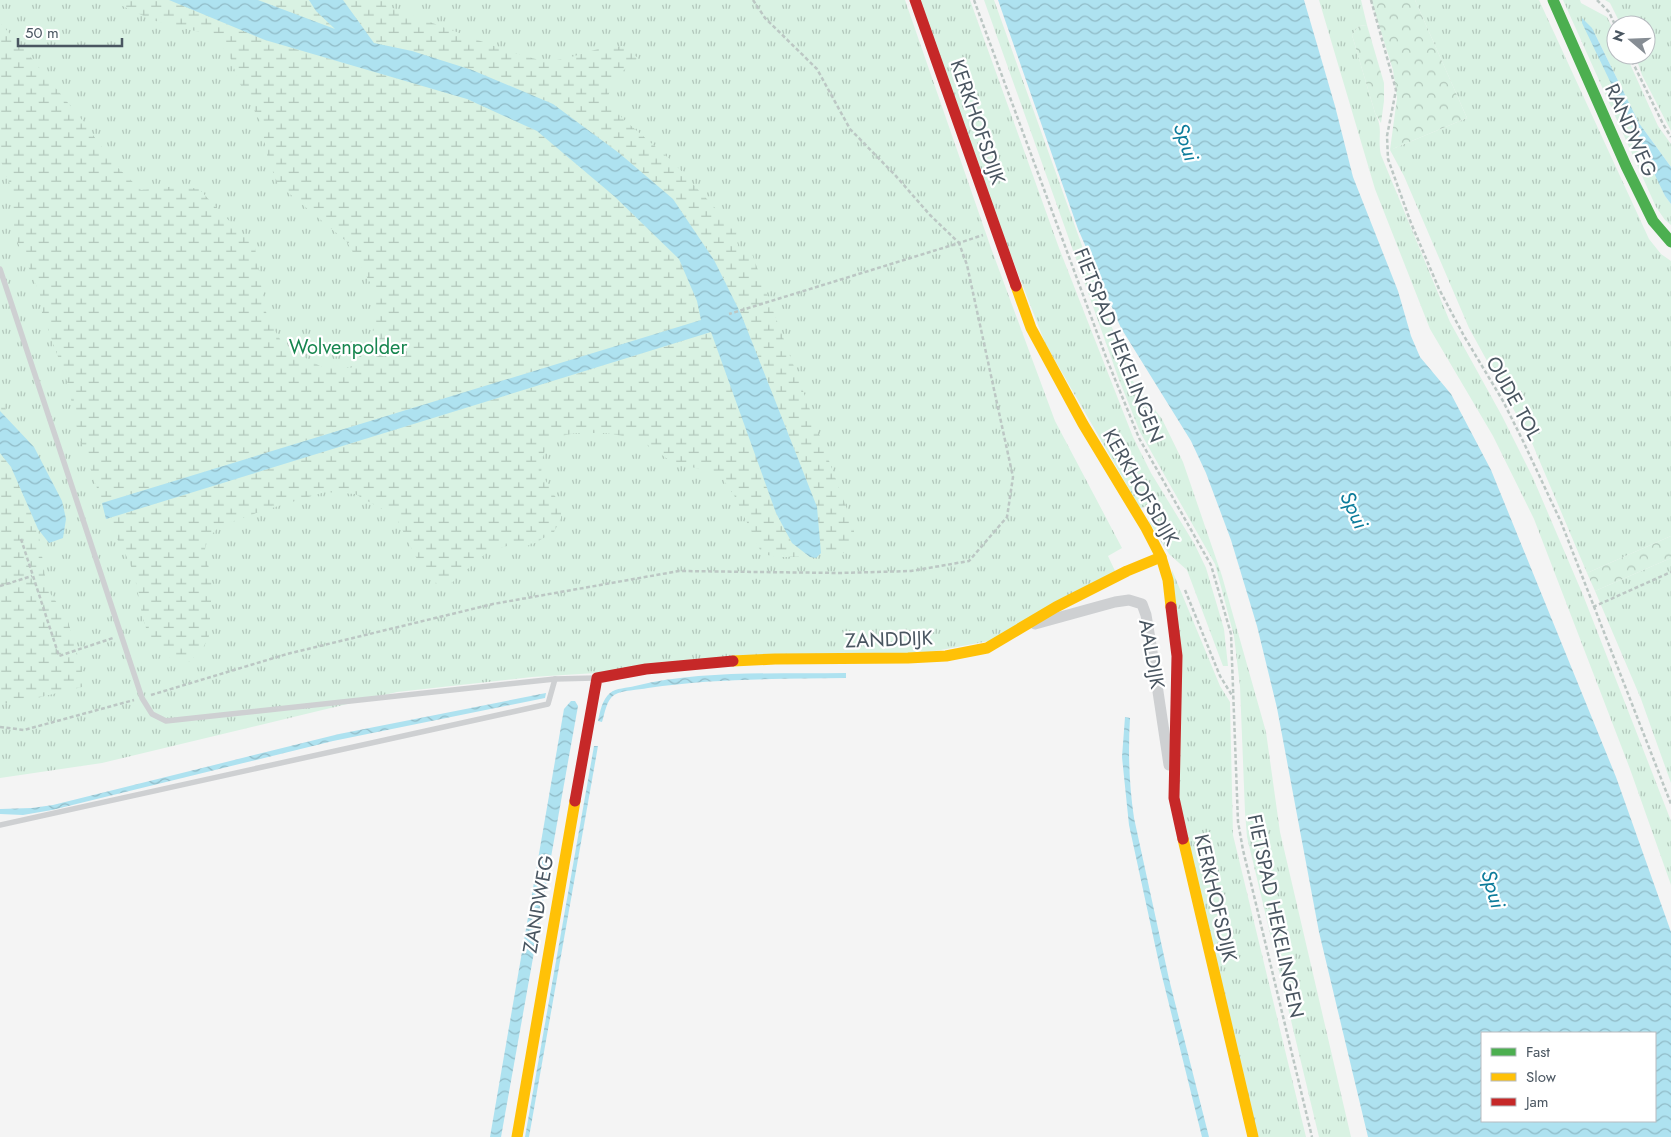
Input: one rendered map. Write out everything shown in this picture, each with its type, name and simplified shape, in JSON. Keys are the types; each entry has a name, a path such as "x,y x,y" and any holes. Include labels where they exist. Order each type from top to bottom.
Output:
{"street":[{"name":"KERKHOFSDIJK","path":"915,0 1031,328 1083,424 1142,521 1160,557 1168,580 1177,656 1174,798 1253,1137"},
{"name":"RANDWEG","path":"1552,0 1626,166 1653,221 1671,242"},
{"name":"ZANDDIJK","path":"597,678 646,669 702,662 775,659 908,658 946,656 987,648 1056,606 1160,557"},
{"name":"AALDIJK","path":"1021,626 1048,621 1115,602 1130,600 1142,604 1151,645 1174,798"},
{"name":"ZANDWEG","path":"517,1137 597,678"}],"lane":[{"path":"0,269 142,698 152,714 166,721 555,679 597,678"},
{"path":"0,824 548,704 555,679"}],"path":[{"path":"0,727 24,730 142,698 287,654 493,604 679,571 840,573 911,571 969,561 1007,517 1013,477 968,265 959,243 930,215 895,175 850,129 818,69 765,18 753,0"},
{"name":"FIETSPAD HEKELINGEN","path":"974,0 1106,357 1139,438 1211,565 1231,634 1238,822 1243,850 1312,1137"},
{"name":"OUDE TOL","path":"1371,0 1396,90 1387,136 1388,159 1411,223 1440,289 1464,336 1503,401 1560,522 1671,804"},
{"path":"1597,0 1610,15"},
{"name":"RANDWEG","path":"1634,65 1671,137"},
{"path":"729,314 996,232"},
{"path":"21,539 59,656 122,636"},
{"path":"1593,607 1671,572"},
{"path":"0,586 32,576"},
{"path":"1183,587 1220,676 1234,698"}],"green space":[{"name":"Wolvenpolder","path":"0,0 905,0 991,248 1055,421 1122,548 1108,556 1116,573 989,641 930,652 532,677 397,692 102,763 0,778"},
{"path":"110,0 169,0 265,40 467,99 537,131 614,196 679,259 697,301 701,320 102,503 77,429 68,384 42,313 40,294 15,236 11,187 0,159 0,23 82,120 114,164 141,190 177,186 199,189 255,248 267,317 284,346 320,366 351,368 372,339 376,293 347,242 278,184 268,160 261,123 239,82 229,54 211,35 152,20"},
{"path":"258,0 309,0 316,11 337,30"},
{"path":"343,0 381,0 387,6 513,53 547,62 598,49 623,46 638,58 616,77 608,96 622,118 672,161 737,232 736,239 739,248 752,254 854,528 854,536 842,555 834,556 821,553 817,507 741,314 714,260 673,199 619,153 553,104 472,70 412,51 374,43"},
{"path":"919,0 970,0 1059,248 1133,437 1151,473 1195,545 1206,568 1224,629 1228,666 1223,666 1187,570 1169,554 1149,522 1155,517 1149,506 1140,508 1045,343 1007,245"},
{"path":"984,0 994,0 1132,380 1162,419 1183,462 1222,576 1266,732 1280,832 1351,1137 1319,1137 1247,837 1240,686 1234,636 1215,564 1140,432 1118,377"},
{"path":"1319,0 1361,0 1367,25 1359,26 1352,35 1378,119 1381,155 1450,322 1502,416 1533,478 1583,595 1671,821 1671,885 1630,769 1534,519 1493,436 1430,329 1375,189"},
{"path":"1371,0 1415,0 1467,118 1390,150 1397,98 1393,70"},
{"path":"1415,0 1539,0 1649,239 1661,254 1671,261 1671,536 1587,573 1532,443 1469,328 1404,176 1390,150 1467,118"},
{"path":"1563,0 1580,0 1581,3 1606,16 1606,56 1592,28 1606,60 1606,65 1608,65 1665,196 1671,204 1671,225 1656,207"},
{"path":"1605,0 1671,0 1671,131 1638,65 1656,65 1656,15 1616,15 1610,3"},
{"path":"1367,25 1384,83 1381,123 1375,113 1352,35 1359,26"},
{"path":"1610,65 1631,65 1658,126 1671,144 1671,167 1639,123"},
{"path":"712,332 776,513 792,543 810,557 778,557 762,554 735,497 721,476 669,460 639,439 606,433 576,433 551,438 543,455 541,473 561,506 561,518 554,532 524,547 507,546 487,552 448,586 436,584 415,556 396,517 355,494 325,492 220,526 208,538 205,549 212,584 209,636 204,646 189,662 173,658 161,651 152,641 142,615 131,565 106,519"},
{"path":"0,392 10,422 0,411"},
{"path":"0,453 11,467 38,529 47,589 67,617 86,686 12,704 0,703"},
{"path":"1671,536 1671,558 1595,591 1587,573"},
{"path":"1671,558 1671,783 1641,699 1595,591"},
{"path":"1172,570 1220,686 1230,702 1233,835 1306,1137 1258,1137 1180,808"}],"water":[{"path":"169,0 258,0 335,29 316,11 309,0 343,0 374,43 412,51 472,70 553,104 619,153 673,199 714,260 741,314 817,507 821,553 816,558 810,557 792,543 776,513 711,332 106,519 102,503 701,320 697,301 679,259 614,196 537,131 467,99 265,40"},
{"name":"Spui","path":"998,0 1304,0 1335,106 1353,177 1398,291 1411,336 1420,357 1451,394 1491,470 1616,777 1671,932 1671,1137 1368,1137 1319,932 1277,708 1257,626 1231,540 1206,473 1191,441 1121,328 1078,229"},
{"path":"1582,18 1592,28 1606,56 1606,65 1610,65 1639,123 1671,167 1671,204 1665,196 1582,23"},
{"path":"0,411 34,447 62,501 66,519 63,538 49,543 38,529 11,467 0,453"},
{"path":"846,673 846,678 722,681 626,691 618,693 611,698 607,704 602,722 598,721 607,696 612,691 622,688 687,677 713,675"},
{"path":"546,693 545,698 333,741 52,810 23,815 0,814 0,809 53,805 339,734"},
{"path":"571,701 575,701 578,706 501,1137 490,1137 564,709"},
{"path":"1125,717 1130,718 1129,768 1134,818 1169,979 1209,1137 1202,1137 1160,968 1129,825 1122,757"},
{"path":"594,746 598,746 529,1137 525,1137"}],"traffic: fast":[{"path":"1553,0 1626,166 1653,221 1671,242"}],"traffic: slow":[{"path":"1016,286 1031,328 1083,424 1146,528 1161,557 1168,580 1171,607"},
{"path":"733,661 908,658 946,656 987,648 1056,607 1127,571 1161,557"},
{"path":"517,1137 575,801"},
{"path":"1183,839 1253,1137"}],"traffic: jam":[{"path":"915,0 1016,286"},
{"path":"1171,607 1177,656 1174,798 1183,839"},
{"path":"575,801 597,678 646,669 733,661"}]}
